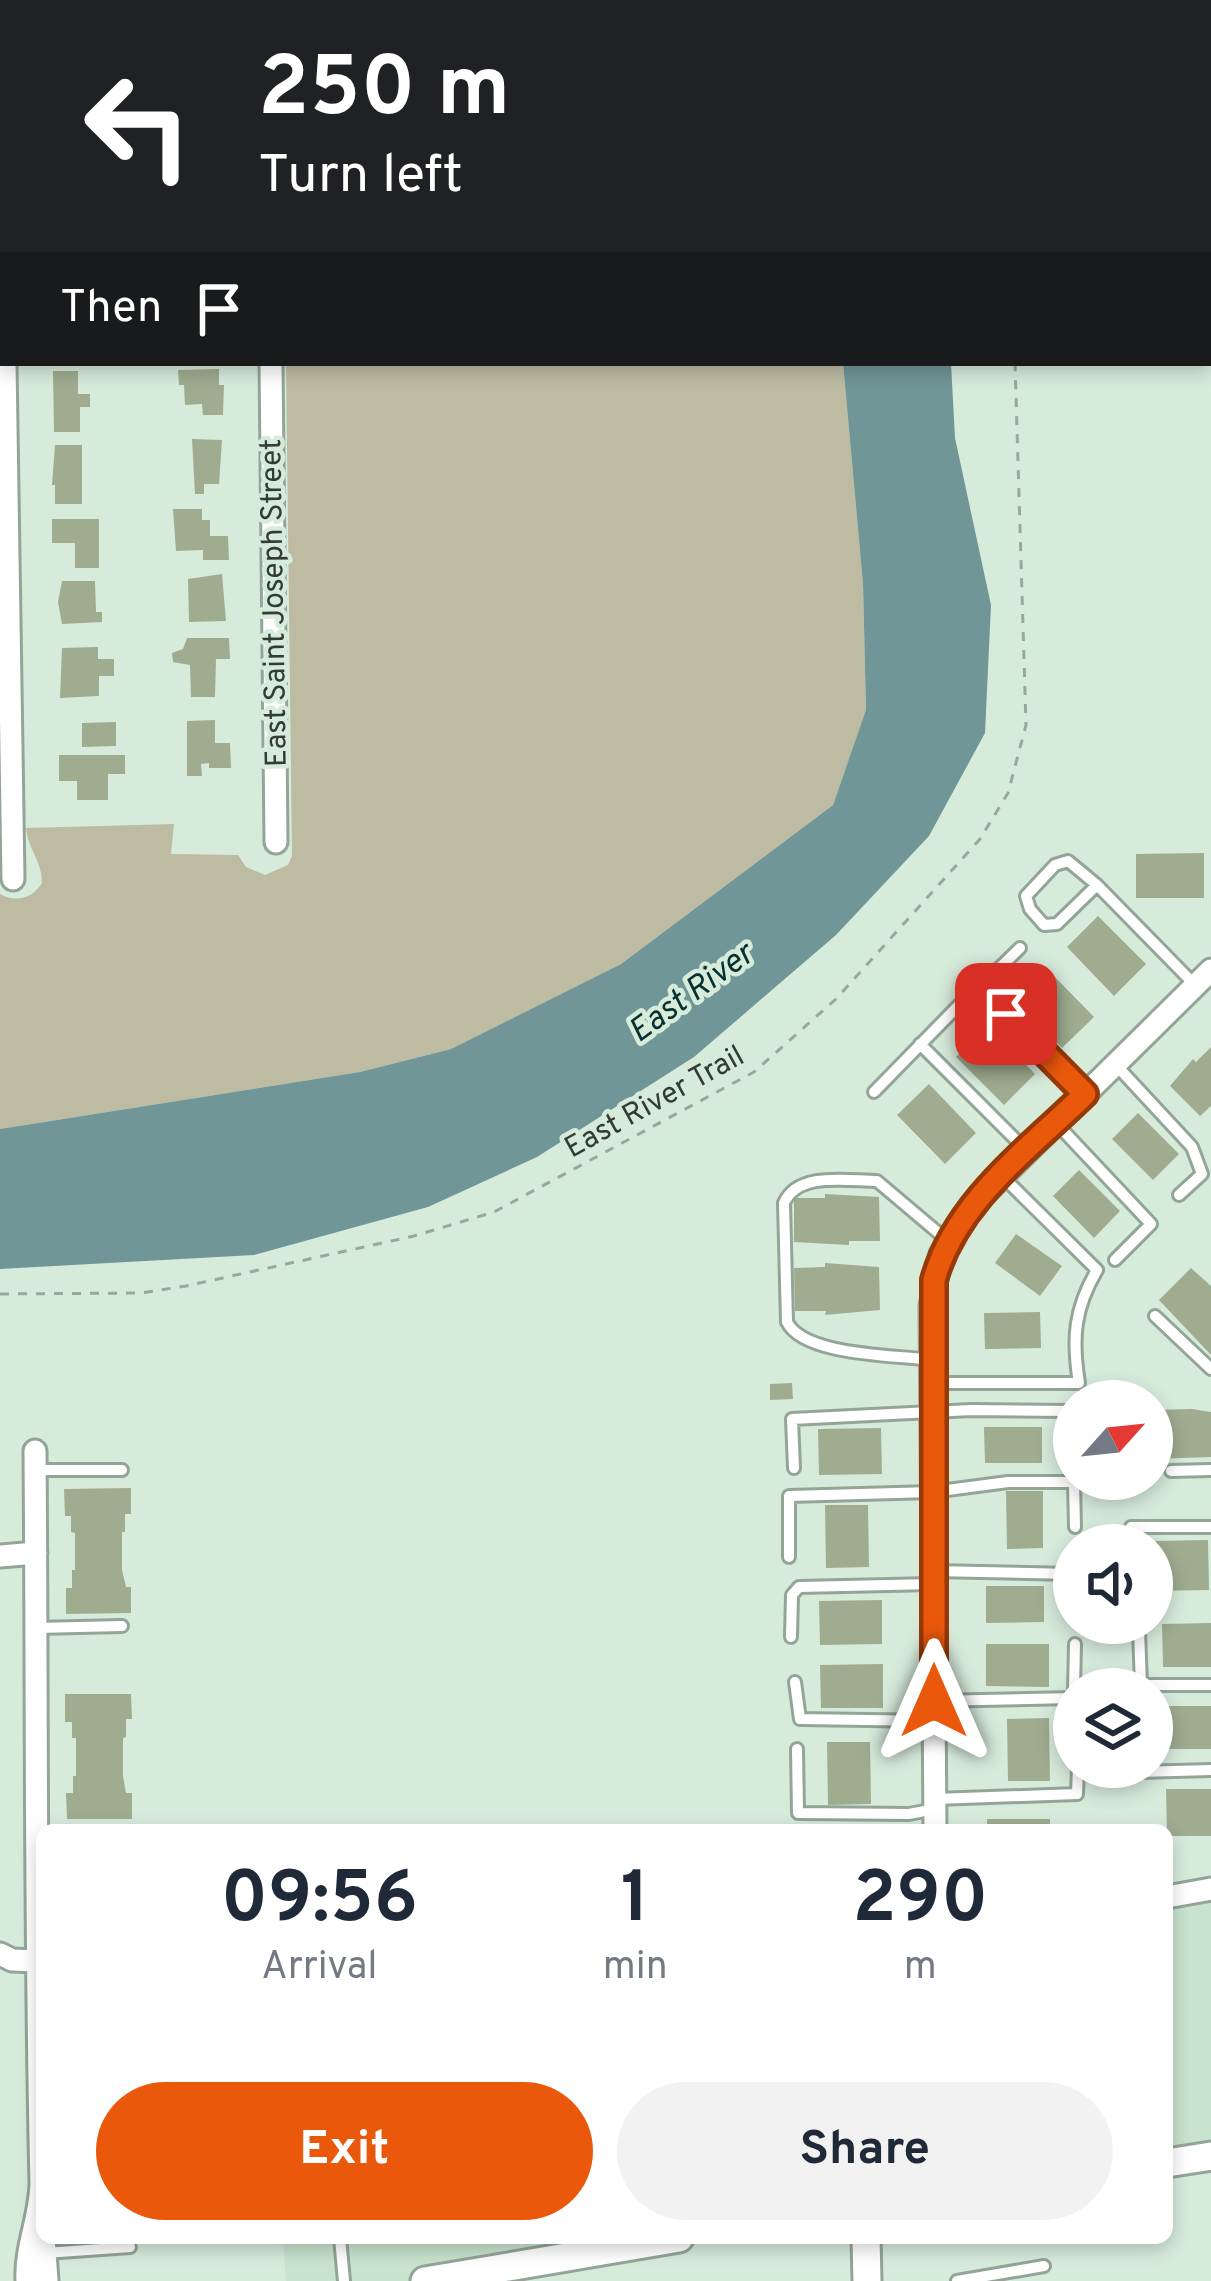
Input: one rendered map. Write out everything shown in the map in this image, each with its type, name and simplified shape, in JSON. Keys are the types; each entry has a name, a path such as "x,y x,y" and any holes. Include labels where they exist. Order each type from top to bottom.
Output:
{"street":[{"path":"4,366 13,879"},
{"name":"East Saint Joseph Street","path":"271,366 276,842"},
{"path":"935,1813 934,1280 948,1240 969,1209 1203,978"},
{"path":"0,1954 36,1961 35,1460"},
{"path":"0,1556 36,1553"},
{"path":"1173,1896 1211,1889"},
{"path":"1173,2161 1211,2156"},
{"path":"27,2281 26,2258 36,2219"},
{"path":"425,2281 644,2244"},
{"path":"866,2244 867,2281"},
{"path":"44,2246 46,2281"}],"lane":[{"path":"1097,885 1057,924 1044,925 1026,902 1026,896 1055,865 1068,861 1097,885 1203,978"},
{"path":"1020,947 980,987 1085,1094"},
{"path":"874,1092 960,1004"},
{"path":"920,1044 1027,1151"},
{"path":"1115,1064 1192,1147 1202,1174 1179,1195"},
{"path":"1056,1123 1151,1224 1114,1260"},
{"path":"948,1240 878,1181 809,1182 793,1188 784,1203 786,1314 792,1333 822,1347 931,1371 1079,1383 1073,1342 1079,1300 1097,1270 1002,1176"},
{"path":"1155,1316 1211,1369"},
{"path":"794,1468 792,1420 971,1410 1053,1411"},
{"path":"35,1460 122,1470"},
{"path":"1173,1471 1211,1470"},
{"path":"789,1557 789,1496 932,1492 1008,1481 1074,1482 1076,1524"},
{"path":"1173,1527 1211,1527"},
{"path":"791,1636 792,1595 799,1587 1053,1574"},
{"path":"36,1628 122,1626"},
{"path":"1074,1668 1075,1644"},
{"path":"1139,1644 1141,1685 1211,1685"},
{"path":"795,1682 800,1719 1053,1700"},
{"path":"797,1749 798,1813 935,1813 1077,1794 1077,1788"},
{"path":"1173,1771 1211,1770"},
{"path":"341,2244 344,2281"},
{"path":"44,2246 130,2247"},
{"path":"957,2281 1044,2266"}],"path":[{"name":"East River Trail","path":"0,1294 141,1293 186,1286 494,1212 754,1072 804,1030 980,839 997,816 1016,770 1028,697 1015,366"}],"shaded area":[{"path":"286,366 843,366 863,584 866,711 833,805 621,964 451,1049 360,1072 0,1129 0,894 24,898 42,883 26,828 174,824 171,854 238,855 246,867 265,875 288,865 292,856"},
{"path":"1211,1889 1211,2156 1173,2162 1173,1896"},
{"path":"283,2244 644,2244 425,2281 286,2281"}],"water":[{"name":"East River","path":"843,366 951,366 955,438 991,605 985,733 929,836 836,935 694,1057 537,1157 428,1207 254,1255 0,1269 0,1129 360,1072 451,1049 621,964 833,805 866,710 863,584"}],"building":[{"path":"219,369 223,415 203,415 202,404 185,405 178,370"},
{"path":"53,371 78,371 78,394 90,394 90,407 80,407 80,432 54,432"},
{"path":"192,439 222,440 219,484 204,484 204,494 195,494"},
{"path":"55,445 82,445 82,504 55,504"},
{"path":"173,509 202,509 202,520 210,520 210,536 228,536 229,560 203,560 203,550 176,551"},
{"path":"52,519 99,519 99,568 75,568 75,543 52,543"},
{"path":"222,574 226,621 189,622 188,579"},
{"path":"62,581 95,581 96,612 102,612 102,622 62,624 58,602"},
{"path":"187,638 229,638 230,659 216,659 215,697 191,697 190,665 173,662 172,653 183,649"},
{"path":"98,647 98,659 114,659 114,676 99,676 99,696 60,698 62,648"},
{"path":"215,720 215,743 230,743 231,768 201,764 202,776 187,776 187,721"},
{"path":"116,722 116,746 82,747 82,723"},
{"path":"59,755 125,755 125,774 108,774 108,800 77,800 77,781 59,781"},
{"path":"1204,853 1204,898 1136,898 1136,854"},
{"path":"1098,916 1146,964 1114,996 1067,947"},
{"path":"1046,968 1094,1017 1062,1048 1014,999"},
{"path":"987,1025 1035,1074 1004,1105 956,1057"},
{"path":"1211,1047 1211,1106 1200,1116 1170,1086 1193,1059 1196,1062"},
{"path":"929,1084 976,1133 945,1164 897,1115"},
{"path":"1138,1113 1179,1154 1153,1180 1112,1139"},
{"path":"1079,1170 1120,1211 1094,1238 1053,1196"},
{"path":"825,1194 879,1197 880,1241 849,1241 849,1245 794,1242 794,1198 825,1198"},
{"path":"1016,1234 1062,1266 1040,1296 995,1263"},
{"path":"825,1263 879,1267 880,1310 825,1315 826,1311 795,1311 794,1268 825,1267"},
{"path":"1191,1268 1211,1286 1211,1355 1159,1300"},
{"path":"1040,1312 1041,1348 985,1349 984,1313"},
{"path":"792,1383 793,1399 770,1400 770,1384"},
{"path":"1173,1409 1211,1412 1211,1457 1173,1458"},
{"path":"984,1427 1042,1427 1042,1463 985,1463"},
{"path":"881,1428 882,1474 819,1475 818,1429"},
{"path":"131,1488 131,1514 125,1514 122,1532 122,1570 126,1587 131,1587 131,1613 66,1614 66,1588 72,1588 75,1570 75,1533 71,1532 71,1516 65,1516 64,1489"},
{"path":"1006,1491 1043,1491 1043,1548 1007,1549"},
{"path":"825,1505 868,1505 869,1567 826,1568"},
{"path":"1208,1540 1209,1590 1173,1591 1173,1541"},
{"path":"986,1586 1044,1586 1044,1622 986,1623"},
{"path":"882,1600 882,1644 820,1645 819,1601"},
{"path":"1211,1623 1211,1667 1163,1667 1162,1644 1173,1644 1173,1624"},
{"path":"986,1644 1049,1644 1049,1687 986,1686"},
{"path":"883,1664 883,1708 821,1708 820,1665"},
{"path":"65,1694 131,1694 132,1719 126,1719 123,1738 123,1776 126,1793 132,1793 132,1819 67,1819 66,1793 73,1793 76,1776 76,1738 72,1738 72,1722 65,1722"},
{"path":"1173,1706 1211,1706 1211,1749 1173,1749"},
{"path":"1049,1718 1050,1781 1008,1781 1007,1719"},
{"path":"827,1742 870,1742 871,1804 828,1805"},
{"path":"1166,1789 1211,1789 1211,1836 1173,1836 1173,1824 1167,1824"},
{"path":"987,1819 1050,1819 1050,1824 987,1824"}],"route":[{"path":"934,1701 934,1280 941,1254 969,1209 1085,1094 1006,1014"}]}
